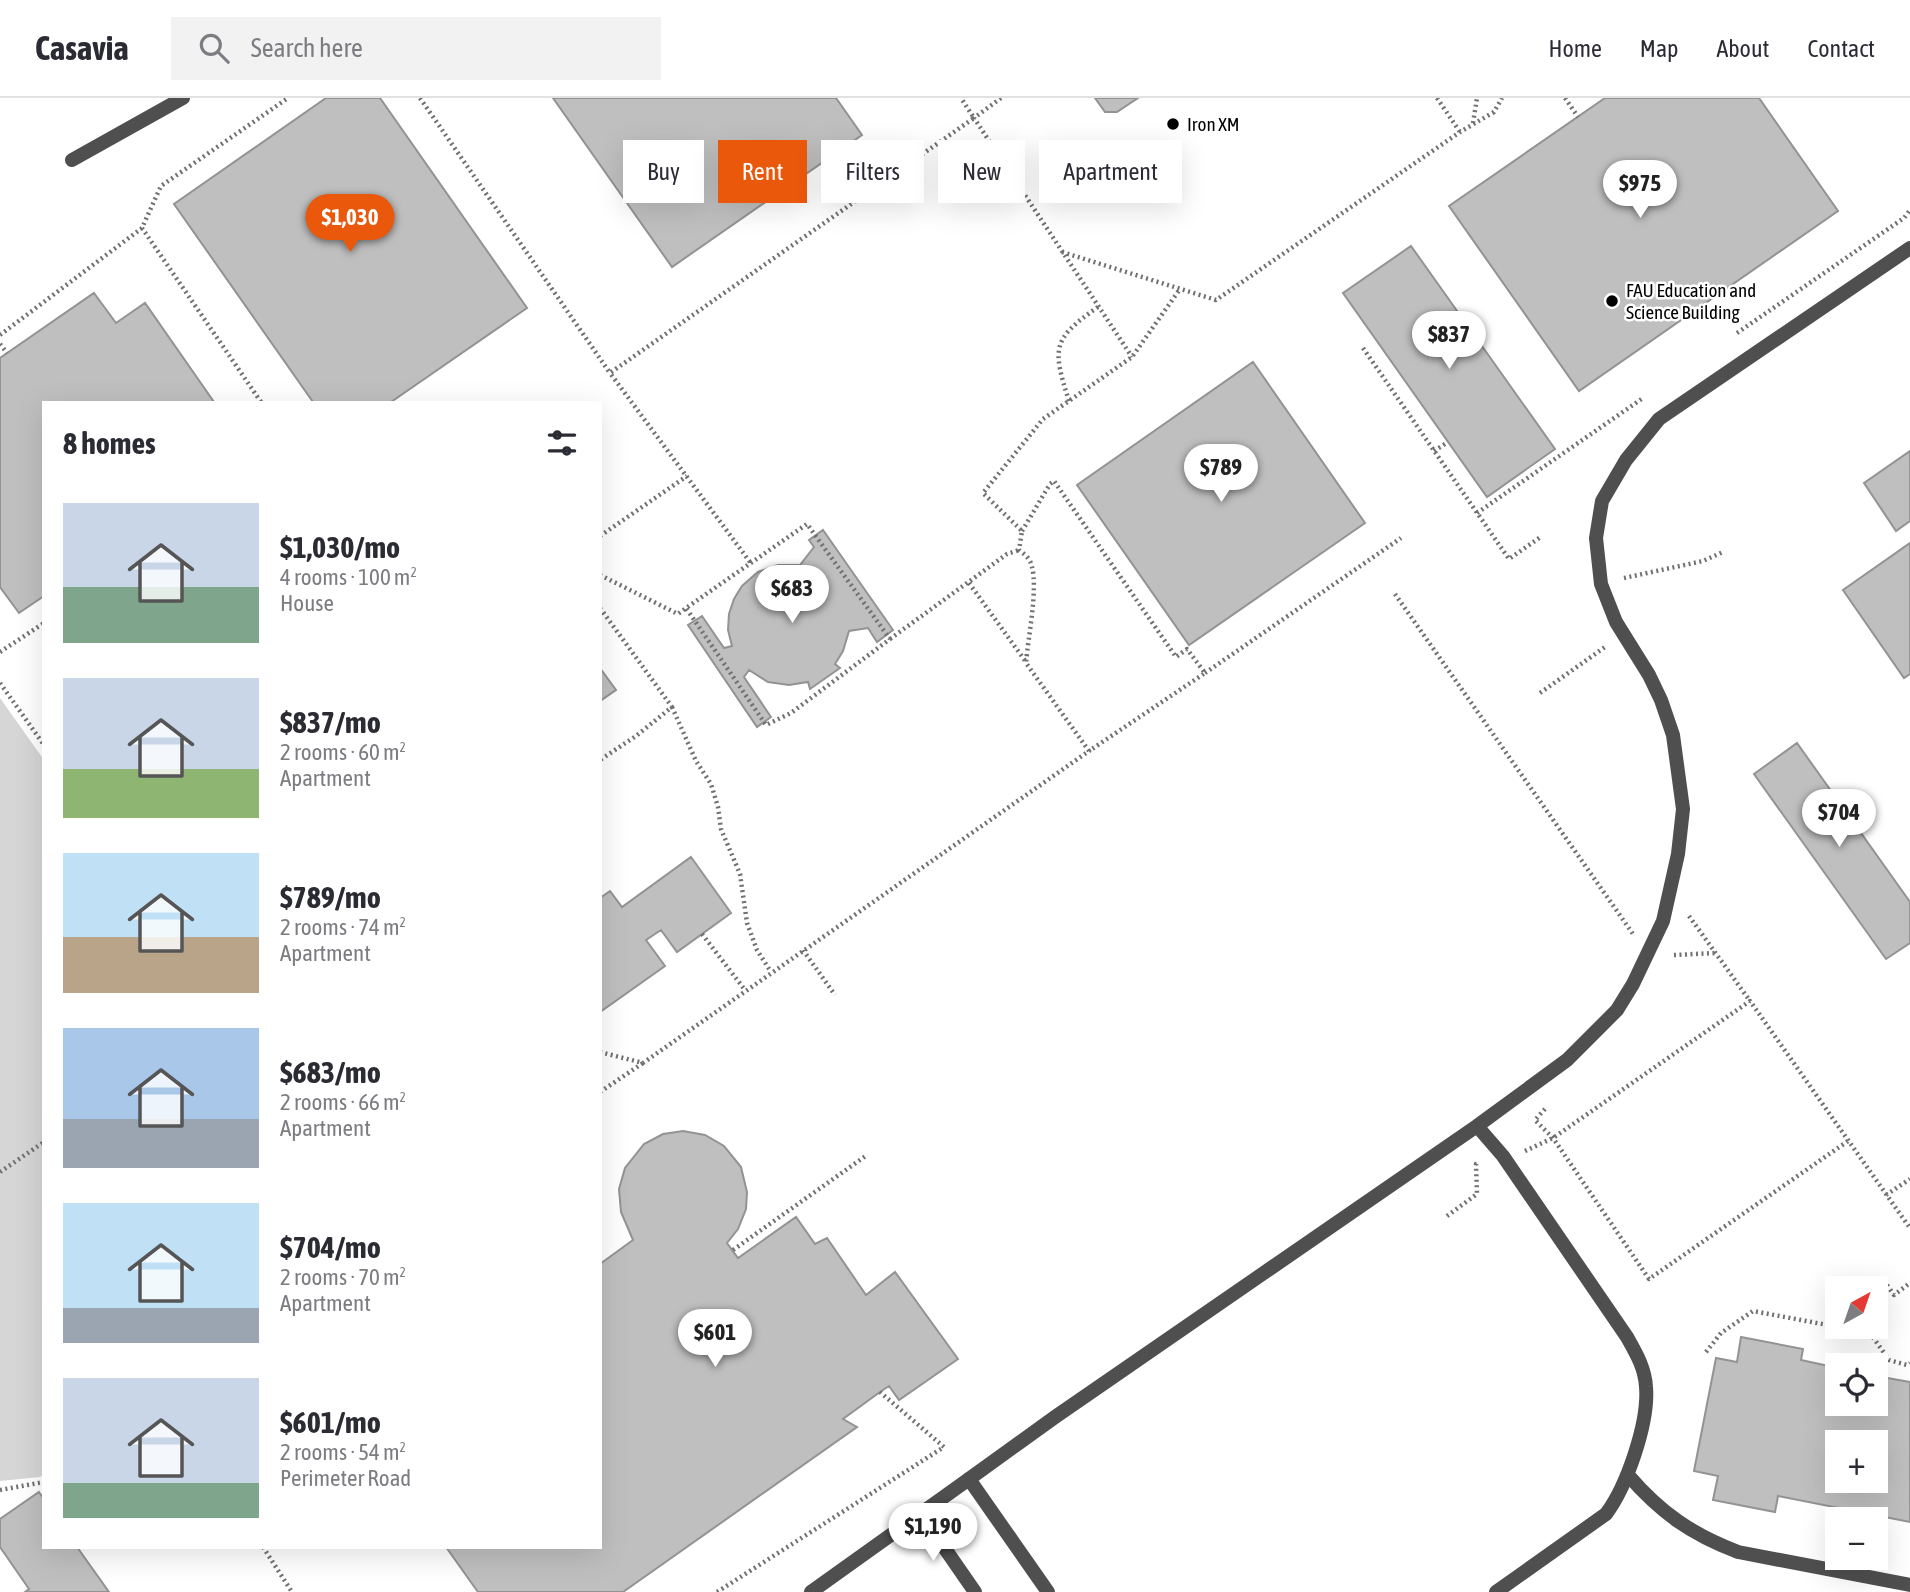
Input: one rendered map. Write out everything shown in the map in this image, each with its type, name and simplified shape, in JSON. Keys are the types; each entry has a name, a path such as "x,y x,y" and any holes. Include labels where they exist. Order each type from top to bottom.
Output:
{"street":[{"path":"72,160 183,98"},
{"path":"811,1592 1055,1417 1477,1126 1567,1060 1617,1010 1664,921 1671,891 1682,809 1673,735 1655,687 1616,622 1601,584 1596,538 1602,501 1626,460 1659,419 1910,248"},
{"path":"1477,1126 1503,1156 1627,1337 1641,1361 1647,1388 1641,1430 1619,1498 1606,1514 1496,1592"},
{"path":"1628,1475 1669,1517 1692,1532 1726,1548 1910,1585"},
{"path":"969,1479 1048,1592"},
{"path":"920,1514 975,1592"}],"path":[{"path":"0,335 142,228 161,186 288,98"},
{"path":"420,98 610,373 750,562"},
{"path":"961,98 1132,357"},
{"path":"610,373 1001,98"},
{"path":"1437,98 1460,132"},
{"path":"1473,124 1477,98"},
{"path":"1062,252 1216,300 1460,132 1494,112 1502,98"},
{"path":"1566,98 1578,117"},
{"path":"142,228 260,401"},
{"path":"1022,531 983,493 1043,419 1132,357 1181,289"},
{"path":"1069,401 1058,356 1061,340 1069,328 1098,307"},
{"path":"0,344 7,353"},
{"path":"1363,348 1509,559 1542,536"},
{"path":"1434,451 1448,442"},
{"path":"602,535 687,476"},
{"path":"1026,663 1033,591 1032,567 1019,550 1022,531 1054,481 1176,657 1186,649 1205,673"},
{"path":"602,576 678,614 807,524 890,639"},
{"path":"602,1091 1089,751 1371,562 1401,538"},
{"path":"687,608 766,725 791,713 1007,554 1019,550"},
{"path":"1620,579 1703,561 1723,552"},
{"path":"969,583 1089,751"},
{"path":"1395,594 1635,938"},
{"path":"602,611 672,707 696,761 710,784 718,807 721,829 740,874 747,923 757,950 771,972"},
{"path":"0,652 42,624"},
{"path":"1540,693 1607,646"},
{"path":"0,683 42,742"},
{"path":"602,759 672,707"},
{"path":"1684,926 1688,915 1910,1228"},
{"path":"702,934 745,990"},
{"path":"1668,965 1676,948"},
{"path":"803,950 835,995"},
{"path":"1673,955 1716,953"},
{"path":"1447,1216 1477,1194 1476,1164 1528,1150 1553,1138 1750,1001"},
{"path":"602,1053 643,1063"},
{"path":"1546,1107 1535,1119 1553,1138 1649,1279 1848,1141"},
{"path":"0,1172 42,1143"},
{"path":"733,1250 867,1155"},
{"path":"1886,1195 1910,1179"},
{"path":"1888,1286 1894,1295 1910,1283"},
{"path":"1706,1352 1721,1333 1753,1311 1870,1333 1889,1360 1907,1365 1910,1363"},
{"path":"717,1592 944,1447 880,1392"},
{"path":"0,1490 42,1482"},
{"path":"264,1549 292,1592"}],"shaded area":[{"path":"0,698 42,757 42,1476 0,1481"}],"building":[{"path":"326,98 380,98 527,308 392,401 312,401 174,204"},
{"path":"553,98 836,98 862,135 855,140 821,140 821,163 807,173 807,140 718,140 718,203 764,203 672,267 627,203 704,203 704,140 623,140 623,197"},
{"path":"1095,98 1138,98 1117,112 1105,112"},
{"name":"FAU Education and Science Building","path":"1605,98 1759,98 1838,211 1579,391 1449,206"},
{"path":"1411,246 1555,449 1487,497 1343,293"},
{"path":"94,293 116,323 145,303 213,401 42,401 42,597 19,613 0,587 0,358"},
{"path":"1253,362 1365,523 1189,645 1077,485"},
{"path":"1910,451 1910,521 1896,531 1864,483"},
{"path":"823,530 893,630 877,642 868,628 849,631 843,651 835,664 840,668 810,689 808,682 789,685 768,682 749,670 744,677 771,717 757,727 688,625 702,616 724,648 732,646 728,630 729,614 742,586 758,572 778,565 800,565 814,547 809,540"},
{"path":"1910,543 1910,674 1904,678 1843,590"},
{"path":"602,671 616,690 602,700"},
{"path":"1797,743 1910,902 1910,943 1886,959 1754,774"},
{"path":"691,857 731,913 677,952 661,930 646,940 665,966 602,1011 602,897 610,891 622,907"},
{"path":"683,1131 705,1135 724,1146 741,1167 747,1192 746,1209 738,1229 727,1243 738,1258 796,1217 815,1244 827,1238 866,1295 895,1272 958,1359 899,1400 889,1386 880,1392 843,1419 857,1427 623,1592 478,1592 447,1549 602,1549 602,1263 633,1240 621,1212 619,1189 625,1168 644,1144 663,1134"},
{"path":"1741,1337 1803,1349 1801,1360 1825,1365 1825,1416 1888,1416 1888,1378 1910,1382 1910,1522 1888,1518 1888,1507 1834,1507 1778,1496 1775,1512 1713,1500 1718,1476 1694,1471 1716,1358 1737,1362"},
{"path":"39,1492 42,1496 42,1549 78,1549 109,1592 25,1592 29,1589 0,1547 0,1519"}],"place":[{"name":"Iron XM","path":"1173,124"},
{"name":"FAU Education and Science Building","path":"1612,301"}]}
